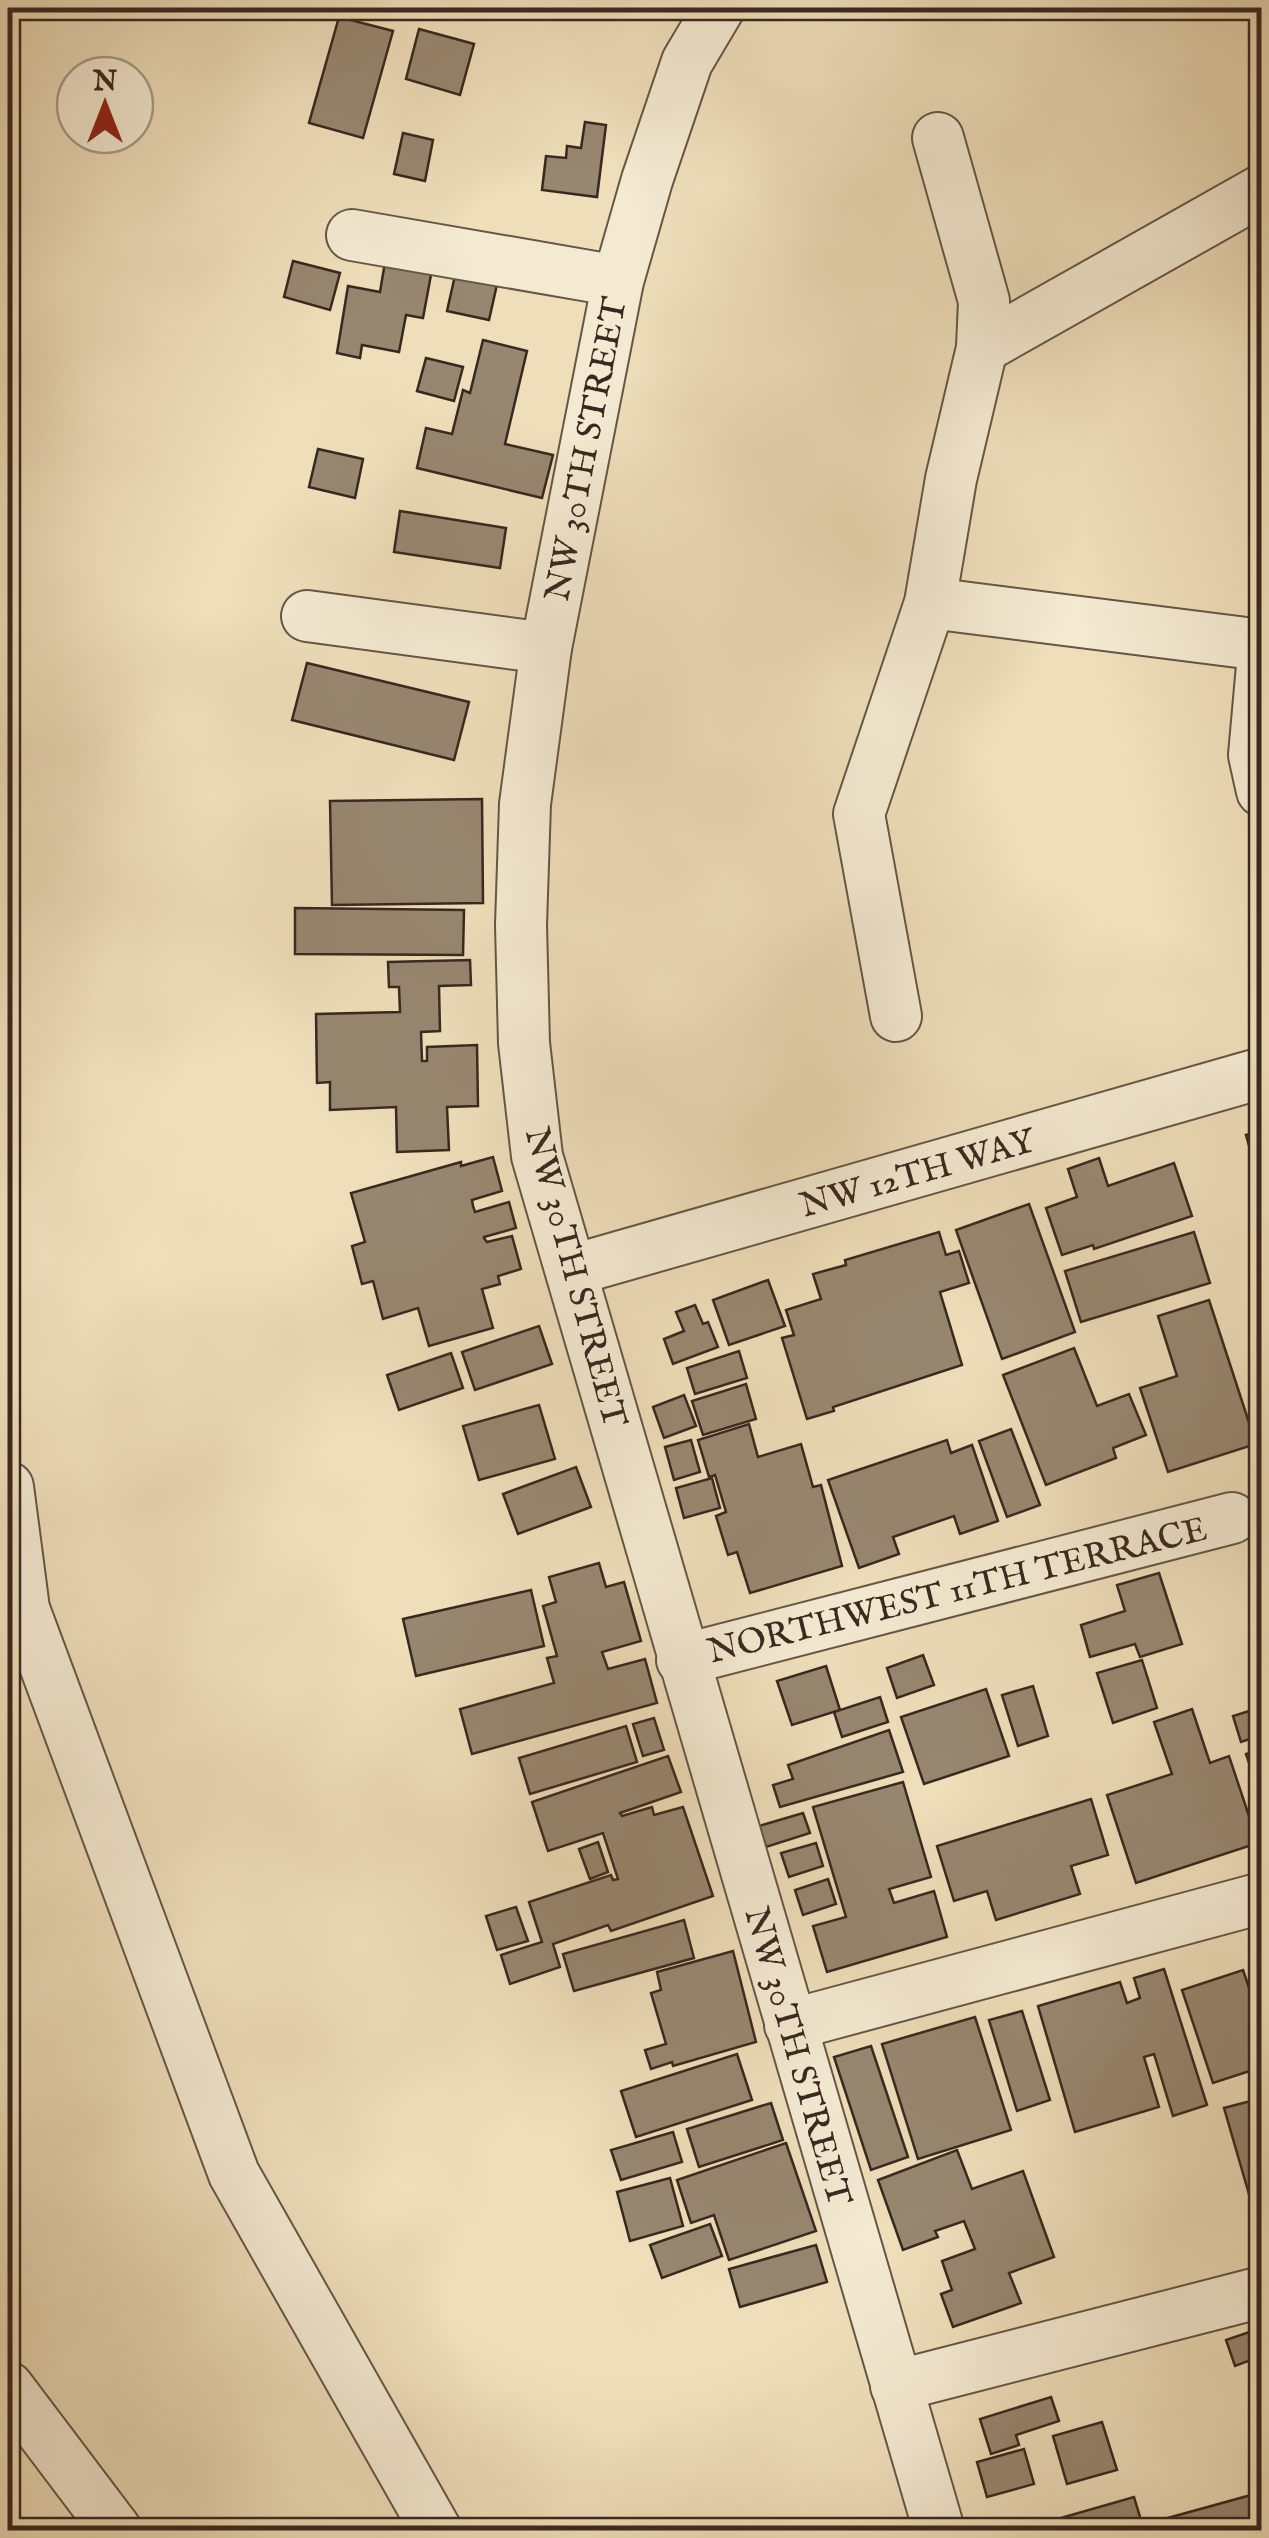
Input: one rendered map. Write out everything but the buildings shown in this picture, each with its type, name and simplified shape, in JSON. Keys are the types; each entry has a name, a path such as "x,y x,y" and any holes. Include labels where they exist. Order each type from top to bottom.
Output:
{"street":[{"name":"NW 30TH STREET","path":"719,8 687,62 618,281 546,648 526,804 521,925 524,1042 537,1156 939,2530"},
{"path":"896,1016 859,814 930,603 951,478 982,348 984,301 938,138"},
{"path":"982,348 1262,190"},
{"path":"352,235 618,281"},
{"path":"930,603 1262,644"},
{"path":"306,616 546,648"},
{"path":"1262,666 1254,756 1262,791"},
{"name":"NW 12TH WAY","path":"573,1270 1262,1073"},
{"path":"8,1487 24,1608 234,2174 436,2530"},
{"name":"NORTHWEST 11TH TERRACE","path":"682,1660 1232,1518"},
{"path":"790,2024 1262,1898"},
{"path":"896,2386 1262,2292"},
{"path":"8,2387 116,2530"}]}
